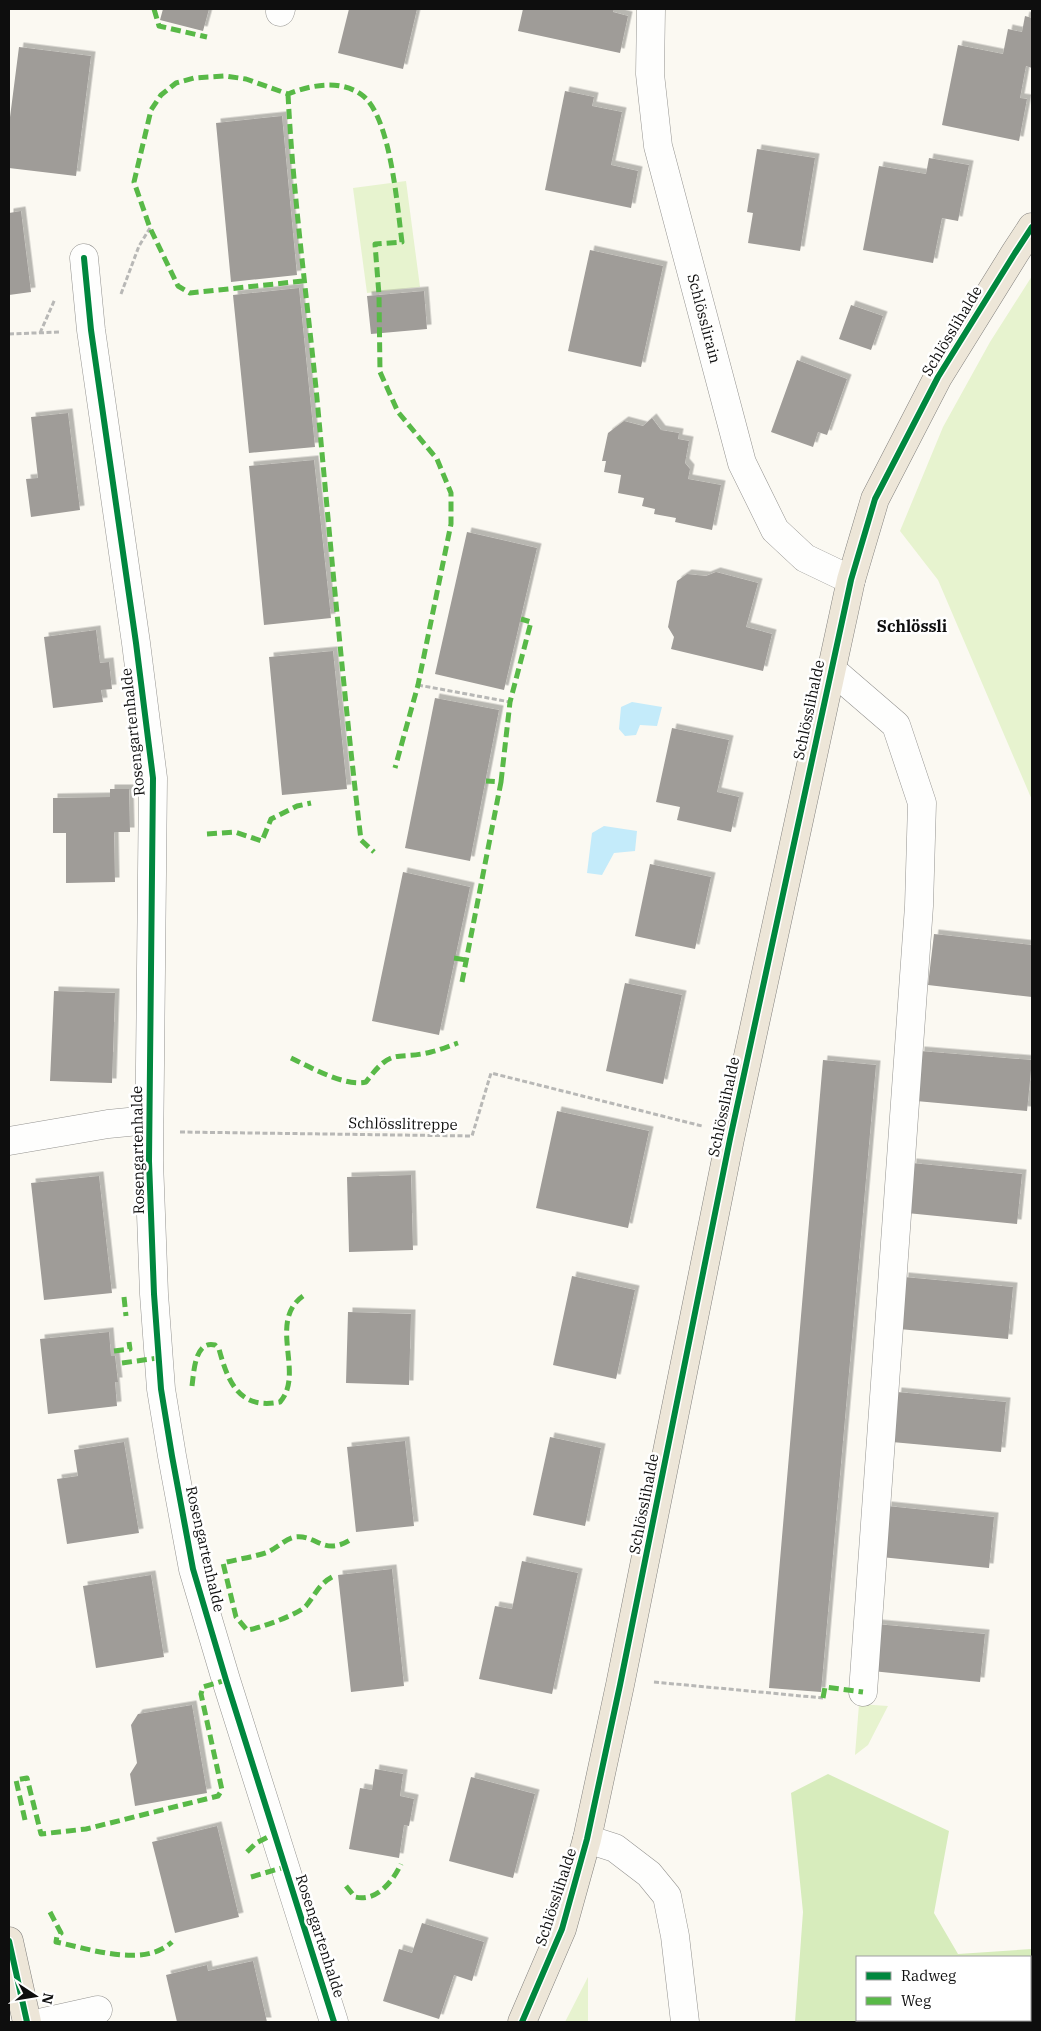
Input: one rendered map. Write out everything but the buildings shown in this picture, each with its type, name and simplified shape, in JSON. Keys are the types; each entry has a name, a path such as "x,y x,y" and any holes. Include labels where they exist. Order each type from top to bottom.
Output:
{"main road":[{"name":"Schlösslihalde","path":"522,2022 562,1929 587,1840 730,1139 851,580 875,499 915,420 938,377 1014,252 1032,227"},
{"path":"9,1941 27,2022"}],"street":[{"name":"Schlösslirain","path":"651,9 650,74 658,146 742,463 775,530 805,558 851,580"},
{"name":"Rosengartenhalde","path":"84,258 91,330 153,778 160,1126 154,1294 161,1389 193,1569 334,2022"},
{"path":"831,669 896,725 922,803 919,906 863,1692"},
{"name":"Rosengartenhalde","path":"9,1142 108,1124 160,1126"},
{"name":"Schlösslihalde","path":"587,1840 615,1848 649,1874 667,1896 675,1936 685,2022"},
{"path":"44,2022 98,2010"}],"path":[{"path":"88,302 119,298 139,246 150,228"},
{"path":"9,334 91,330"},
{"path":"418,684 510,702"},
{"path":"651,1681 823,1698"}],"green space":[{"path":"406,181 420,287 367,293 353,188"},
{"path":"1032,276 1032,800 938,580 900,531 943,427 990,342"},
{"path":"859,1704 888,1706 868,1745 855,1755"},
{"path":"828,1774 949,1831 934,1913 958,1954 1032,1949 1032,2022 795,2022 803,1912 791,1793"},
{"path":"588,1977 588,2022 565,2022"}],"water":[{"path":"632,702 662,707 657,726 640,725 636,735 625,736 619,729 621,707"},
{"path":"604,826 637,831 635,851 614,853 602,875 587,873 592,833"}],"marked path":[{"path":"154,9 159,26 207,37"},
{"path":"303,281 190,293 178,286 150,228 134,182 151,110 161,95 176,83 194,78 225,76 246,79 288,94 316,86 335,85 353,90 362,95 372,106 380,122 391,163 402,242 375,244 379,295 380,372 398,412 437,459 451,493 451,524 418,685 395,768"},
{"path":"288,94 296,205 316,388 354,783 361,840 374,852"},
{"path":"501,782 510,702 531,622 521,619"},
{"path":"462,982 501,782 486,781"},
{"path":"207,834 235,832 262,841 271,819 297,806 311,803"},
{"path":"454,958 466,960"},
{"path":"291,1058 338,1079 358,1083 366,1082 382,1063 389,1059 431,1052 458,1043"},
{"path":"192,1386 199,1352 203,1347 215,1345 219,1349 231,1382 238,1391 254,1402 280,1402 287,1390 289,1376 288,1317 294,1305 306,1294"},
{"path":"124,1297 126,1316"},
{"path":"114,1351 130,1349 129,1342"},
{"path":"122,1363 158,1358"},
{"path":"332,1577 320,1586 302,1609 278,1621 247,1630 236,1617 223,1563 268,1552 295,1537 303,1537 328,1546 343,1544 353,1538"},
{"path":"25,1820 16,1780 27,1778 41,1834 86,1829 218,1796 222,1790 201,1694 203,1687 226,1680"},
{"path":"823,1698 825,1687 863,1692"},
{"path":"247,1852 256,1843 274,1834"},
{"path":"346,1886 355,1897 363,1898 370,1896 383,1889 389,1883 401,1864"},
{"path":"251,1877 285,1867"},
{"path":"50,1912 61,1933 57,1936 56,1942 100,1952 132,1955 147,1954 160,1950 172,1942"}],"cycle path":[{"path":"522,2022 562,1929 587,1839 620,1685 730,1139 851,580 875,499 938,377 1032,227"},
{"path":"84,258 91,330 136,643 153,778 149,1161 154,1294 161,1389 193,1569 334,2022"},
{"path":"9,1941 27,2022"}],"district":[{"name":"Schlössli","path":"912,626"}]}
